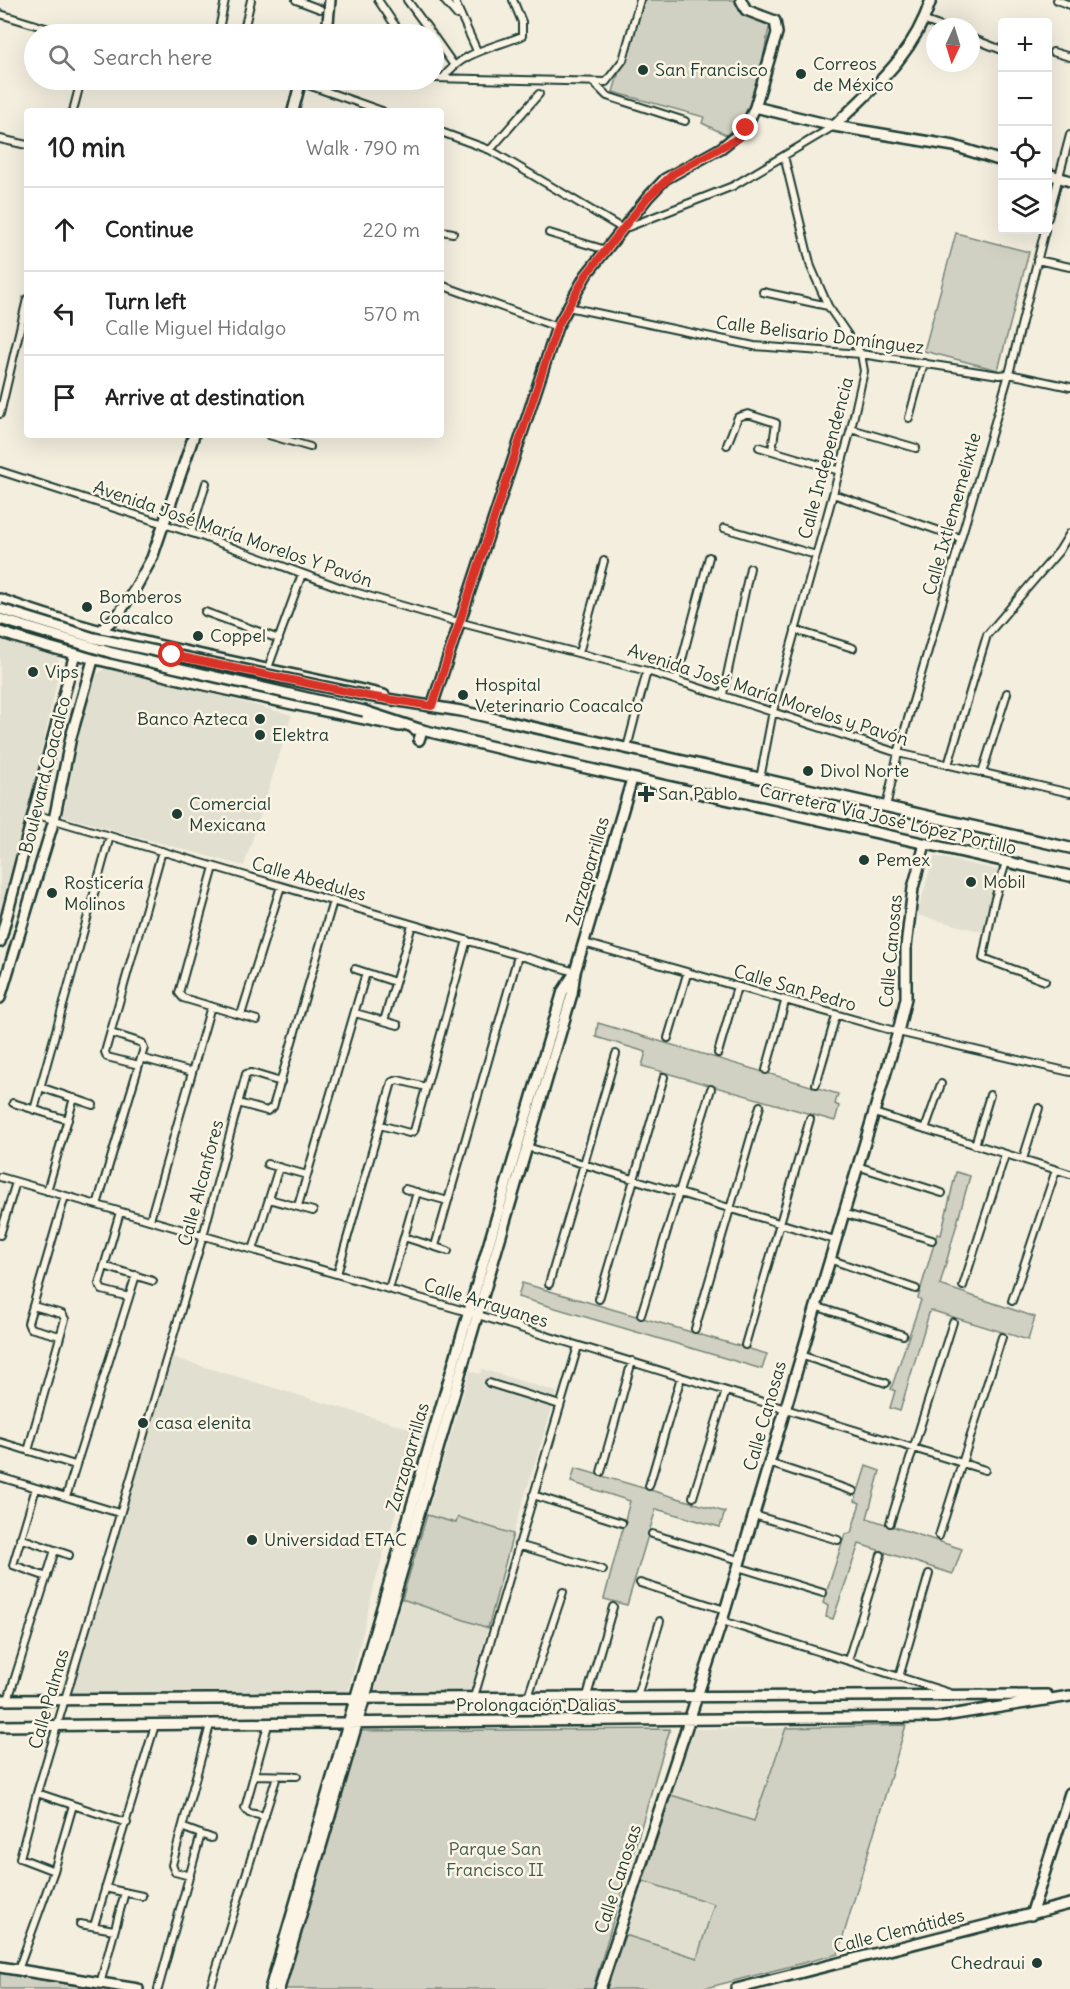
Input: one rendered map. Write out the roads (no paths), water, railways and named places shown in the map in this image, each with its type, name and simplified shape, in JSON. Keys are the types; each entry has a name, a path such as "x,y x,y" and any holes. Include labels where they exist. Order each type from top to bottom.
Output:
{"main road":[{"path":"328,24 330,0"},
{"path":"0,599 99,630 432,706 557,327 586,275 665,179 738,138 746,128 755,107 777,33 775,21 746,10 741,0"},
{"path":"834,126 900,61 925,21 931,0"},
{"path":"293,108 296,90"},
{"path":"755,107 834,126 909,136 998,160"},
{"path":"1052,176 1070,182"},
{"path":"75,653 118,615 135,589 152,558 193,438"},
{"name":"Carretera Vía José López Portillo","path":"0,609 94,638 368,696 432,706 1070,848"},
{"path":"27,642 41,638 46,632 46,622 39,613"},
{"name":"Carretera Vía José López Portillo","path":"0,619 112,653 364,711 421,735 1070,876"},
{"name":"Boulevard Coacalco","path":"0,998 54,820 99,630"},
{"path":"0,632 27,642 421,735"},
{"path":"159,674 156,663 158,655 166,646"},
{"name":"Boulevard Coacalco","path":"0,942 75,653"},
{"name":"Zarzaparrillas","path":"270,1989 346,1724 359,1699 478,1316 573,994 575,972 632,779"},
{"name":"Calle Canosas","path":"600,1989 722,1621 783,1408 898,1032 906,999 906,947 913,888 925,844"},
{"name":"Zarzaparrillas","path":"279,1989 358,1723 359,1699 468,1312 563,991 575,972"},
{"name":"Prolongación Dalias","path":"4,1700 1070,1695"},
{"name":"Prolongación Dalias","path":"0,1726 937,1717 1070,1695"},
{"path":"1031,1915 1070,1793"},
{"name":"Calle Clemátides","path":"736,1989 1070,1904"},
{"path":"0,1967 138,1989"}],"street":[{"path":"220,24 225,0"},
{"path":"245,24 251,0"},
{"path":"296,0 320,9"},
{"path":"378,0 394,24"},
{"path":"407,0 424,24"},
{"path":"444,0 460,19"},
{"path":"454,0 460,19 477,51"},
{"path":"444,77 453,64 477,51 522,36 522,22 513,0"},
{"path":"444,78 606,82 622,60 640,0"},
{"path":"1057,0 1070,5"},
{"path":"0,14 32,24"},
{"path":"980,41 998,48"},
{"path":"444,51 453,64"},
{"path":"1053,52 1070,57"},
{"path":"594,83 607,96 684,121"},
{"path":"74,108 78,90"},
{"path":"325,90 374,108"},
{"path":"490,150 539,94"},
{"path":"444,133 490,150 623,229 717,194 834,126"},
{"path":"1052,198 1070,135"},
{"path":"0,140 24,144"},
{"name":"Calle Independencia","path":"760,779 772,711 840,471 864,371 861,354 828,306 811,267 784,156"},
{"path":"444,232 453,233"},
{"path":"549,233 606,250"},
{"name":"Calle Ixtlememelixtle","path":"886,807 898,753 1009,374 1044,234"},
{"path":"1037,260 1070,267"},
{"path":"444,286 557,327"},
{"path":"763,292 828,306"},
{"name":"Calle Belisario Domínguez","path":"568,307 754,346 861,354 999,375 1009,374 1070,387"},
{"path":"0,414 24,312"},
{"path":"909,418 924,363"},
{"path":"727,445 738,417 748,414 776,423 772,450"},
{"path":"851,429 916,448"},
{"path":"279,438 310,447"},
{"path":"759,447 840,471"},
{"name":"Avenida José María Morelos Y Pavón","path":"0,471 165,524 344,589 458,622"},
{"path":"191,533 206,483"},
{"path":"833,494 960,538"},
{"path":"724,528 816,555"},
{"path":"948,765 987,635 1059,551 1070,533"},
{"path":"677,680 710,557"},
{"path":"579,653 604,561"},
{"path":"723,694 750,568"},
{"path":"268,668 302,574"},
{"path":"205,612 279,639"},
{"name":"Avenida José María Morelos y Pavón","path":"458,622 647,670 898,753 1070,793"},
{"path":"795,630 853,648"},
{"path":"627,748 647,670"},
{"path":"982,773 1007,693"},
{"name":"Calle Abedules","path":"34,814 575,972"},
{"path":"34,1110 110,836"},
{"path":"162,851 105,1055 192,1072"},
{"path":"1006,862 991,912 982,958 1046,981"},
{"path":"214,867 179,993 183,998 257,1020"},
{"path":"241,1016 280,886"},
{"path":"238,1103 270,1111 281,1082 333,901"},
{"path":"384,1021 412,925"},
{"path":"380,1125 409,1133 414,1131 466,940"},
{"name":"Calle San Pedro","path":"584,943 836,1016 1070,1072"},
{"path":"435,1246 518,956"},
{"path":"355,969 395,982"},
{"path":"298,1206 366,973"},
{"path":"668,1038 687,974"},
{"path":"718,1053 737,987"},
{"path":"766,1070 785,1002"},
{"path":"150,1220 211,1006"},
{"path":"355,1013 398,1025"},
{"path":"816,1084 836,1016"},
{"path":"97,1205 144,1048 142,1043 111,1033"},
{"path":"549,1284 616,1054"},
{"name":"Calle Alcanfores","path":"119,1513 203,1236 248,1073 281,1082"},
{"path":"599,1299 664,1077"},
{"path":"337,1274 394,1080 426,1087"},
{"path":"925,1129 941,1084"},
{"path":"40,1087 93,1105"},
{"path":"641,1315 711,1089"},
{"path":"975,1145 990,1095"},
{"path":"47,1191 74,1098"},
{"path":"13,1103 68,1120"},
{"path":"695,1329 760,1106"},
{"path":"1023,1159 1039,1108"},
{"path":"874,1113 1070,1174"},
{"path":"745,1345 810,1119"},
{"path":"527,1147 583,1162 835,1240"},
{"path":"963,1286 1005,1155"},
{"path":"267,1164 307,1174"},
{"path":"857,1166 942,1193"},
{"path":"253,1250 279,1167"},
{"path":"1012,1301 1056,1170"},
{"name":"Calle Arrayanes","path":"0,1177 468,1312 985,1470"},
{"path":"0,1235 16,1182"},
{"path":"405,1189 448,1200"},
{"path":"390,1289 417,1192"},
{"path":"60,1336 28,1326 65,1196"},
{"path":"269,1199 313,1211"},
{"path":"120,1212 99,1287 129,1297"},
{"path":"843,1213 932,1240"},
{"path":"404,1237 448,1251"},
{"path":"829,1259 916,1289"},
{"path":"104,1266 153,1281"},
{"path":"66,1497 136,1275"},
{"path":"28,1450 65,1316 33,1306"},
{"path":"814,1306 903,1335"},
{"path":"890,1523 953,1322"},
{"path":"939,1536 1002,1337"},
{"path":"474,1697 578,1346"},
{"path":"800,1355 886,1383"},
{"path":"602,1472 632,1361"},
{"path":"649,1486 681,1377"},
{"path":"489,1383 560,1405"},
{"path":"693,1497 726,1391"},
{"path":"0,1442 75,1465"},
{"path":"769,1463 854,1491"},
{"path":"0,1477 119,1513"},
{"path":"36,1488 13,1565 47,1577"},
{"path":"532,1495 622,1523"},
{"name":"Calle Palmas","path":"54,1870 20,1858 119,1513"},
{"path":"754,1515 838,1540"},
{"path":"652,1534 823,1593"},
{"path":"20,1538 69,1555"},
{"path":"518,1545 603,1570"},
{"path":"4,1700 55,1550"},
{"path":"848,1660 881,1555"},
{"path":"899,1677 929,1574"},
{"path":"640,1582 725,1610"},
{"path":"528,1697 563,1592"},
{"path":"587,1696 613,1607"},
{"path":"638,1696 660,1621"},
{"path":"722,1621 953,1694"},
{"path":"94,1926 155,1725"},
{"path":"190,1876 173,1869 210,1725"},
{"path":"265,1816 246,1812 268,1725"},
{"path":"255,1775 297,1776"},
{"path":"210,1989 277,1776"},
{"path":"37,1793 127,1823"},
{"path":"18,1970 54,1870 73,1805"},
{"path":"184,1828 211,1838"},
{"path":"158,1989 201,1834"},
{"path":"105,1888 142,1896"},
{"path":"100,1984 124,1892"},
{"path":"80,1924 114,1930"}],"place":[{"name":"San Francisco","path":"643,70"},
{"name":"Correos de México","path":"801,74"},
{"name":"Bomberos Coacalco","path":"87,607"},
{"name":"Coppel","path":"198,636"},
{"name":"Vips","path":"33,672"},
{"name":"Hospital Veterinario Coacalco","path":"463,695"},
{"name":"Banco Azteca","path":"260,719"},
{"name":"Elektra","path":"260,735"},
{"name":"Divol Norte","path":"808,771"},
{"name":"San Pablo","path":"646,794"},
{"name":"Comercial Mexicana","path":"177,814"},
{"name":"Pemex","path":"864,860"},
{"name":"Mobil","path":"971,882"},
{"name":"Rosticería Molinos","path":"52,893"},
{"name":"casa elenita","path":"143,1423"},
{"name":"Universidad ETAC","path":"252,1540"},
{"name":"Chedraui","path":"1037,1963"}],"park label":[{"name":"Parque San Francisco II","path":"495,1859"}]}
